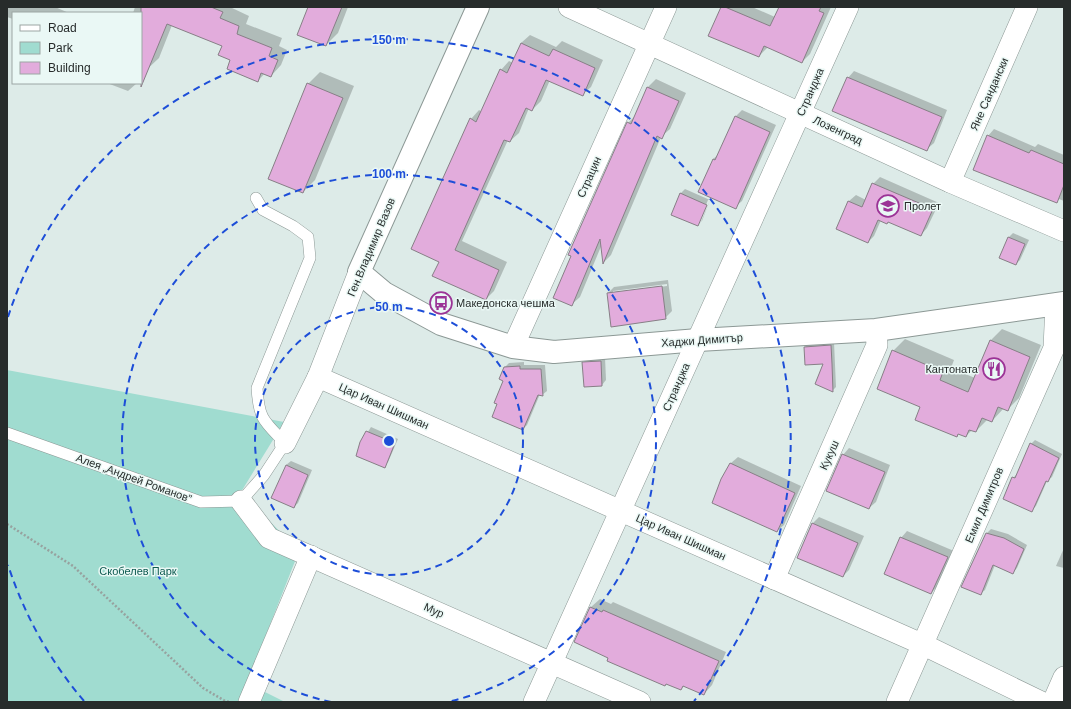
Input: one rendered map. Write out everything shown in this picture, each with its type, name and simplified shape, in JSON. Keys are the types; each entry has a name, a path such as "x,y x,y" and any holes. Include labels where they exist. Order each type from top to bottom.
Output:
{"street":[{"name":"Ген.Владимир Вазов","path":"285,443 318,377 359,272 478,7"},
{"name":"Лозенград","path":"570,7 950,182 1064,231"},
{"name":"Страцин","path":"513,347 666,7"},
{"name":"Странджа","path":"534,702 551,661 621,511 848,7"},
{"name":"Яне Сандански","path":"950,182 1027,7"},
{"name":"Хаджи Димитър","path":"359,272 384,293 441,324 513,347 554,352 698,340 876,330 1060,304"},
{"name":"Емил Димитров","path":"897,702 924,645 1054,348 1060,304"},
{"name":"Кукуш","path":"774,578 877,345 876,330"},
{"name":"Цар Иван Шишман","path":"318,377 924,645 1042,702"},
{"name":"Мур","path":"241,501 270,538 551,661 640,702"},
{"path":"249,702 311,556"},
{"path":"1053,702 1064,677"}],"lane":[{"path":"241,501 264,475 285,443 263,420 258,410 257,388 310,258 308,237 293,226 263,210 256,198"},
{"name":"Алея „Андрей Романов”","path":"7,433 201,502 241,501"}],"path":[{"path":"7,524 73,566 203,688 225,701 233,702"}],"green space":[{"name":"Скобелев Парк","path":"7,370 284,422 241,492 299,551 247,683 285,702 7,702"}],"building":[{"path":"141,7 211,7 223,12 220,18 239,26 237,34 272,48 269,56 278,60 271,77 261,73 258,82 227,69 230,60 218,55 222,46 167,24 141,87"},
{"path":"308,7 342,7 326,46 297,35"},
{"path":"721,7 725,7 770,26 779,7 821,7 819,11 824,13 802,63 764,46 759,57 708,36"},
{"path":"521,43 549,56 553,49 595,68 583,96 546,80 532,111 526,108 510,142 504,140 455,250 499,270 486,300 432,276 439,262 411,249 470,118 476,122 500,69 507,73"},
{"path":"847,77 942,117 927,151 832,111"},
{"path":"307,83 343,98 303,193 268,179"},
{"path":"647,87 679,101 662,139 657,136 603,264 600,239 572,306 553,298 571,256 568,255 627,122 631,124"},
{"path":"735,116 770,132 736,209 698,192 713,159 715,160"},
{"path":"987,135 1029,153 1031,150 1064,164 1064,185 1057,203 973,170"},
{"path":"872,183 933,209 921,236 888,222 887,224 878,220 868,243 836,229 848,201 862,207"},
{"path":"680,193 707,205 698,226 671,215"},
{"path":"1008,237 1025,244 1016,265 999,258"},
{"path":"662,286 666,319 611,327 607,293"},
{"path":"990,340 1030,357 1008,411 998,407 992,422 982,418 976,432 969,430 966,437 958,434 957,437 915,420 920,407 877,389 892,350 943,372 940,380 968,392"},
{"path":"831,345 833,392 815,384 823,364 805,365 804,347"},
{"path":"601,361 602,386 584,387 582,362"},
{"path":"520,366 520,369 541,369 543,396 538,395 523,430 492,417 497,404 494,403 503,381 499,379 504,367"},
{"path":"366,431 395,443 385,468 356,456 360,442"},
{"path":"1030,443 1059,458 1048,482 1046,481 1032,512 1003,499 1012,477 1015,478"},
{"path":"842,454 885,472 869,509 826,491"},
{"path":"730,463 795,493 777,532 712,503 721,479"},
{"path":"286,465 308,475 294,508 271,498"},
{"path":"812,523 858,543 843,577 797,558"},
{"path":"986,533 1004,538 1024,549 1013,574 993,565 981,595 961,587"},
{"path":"900,537 948,557 931,594 884,574"},
{"path":"590,607 602,612 603,610 719,661 704,695 683,686 681,690 666,684 665,686 607,661 608,658 574,642"}],"place":[{"name":"Пролет","path":"888,206"},
{"name":"Македонска чешма","path":"441,303"},
{"name":"Кантоната","path":"994,369"}]}
